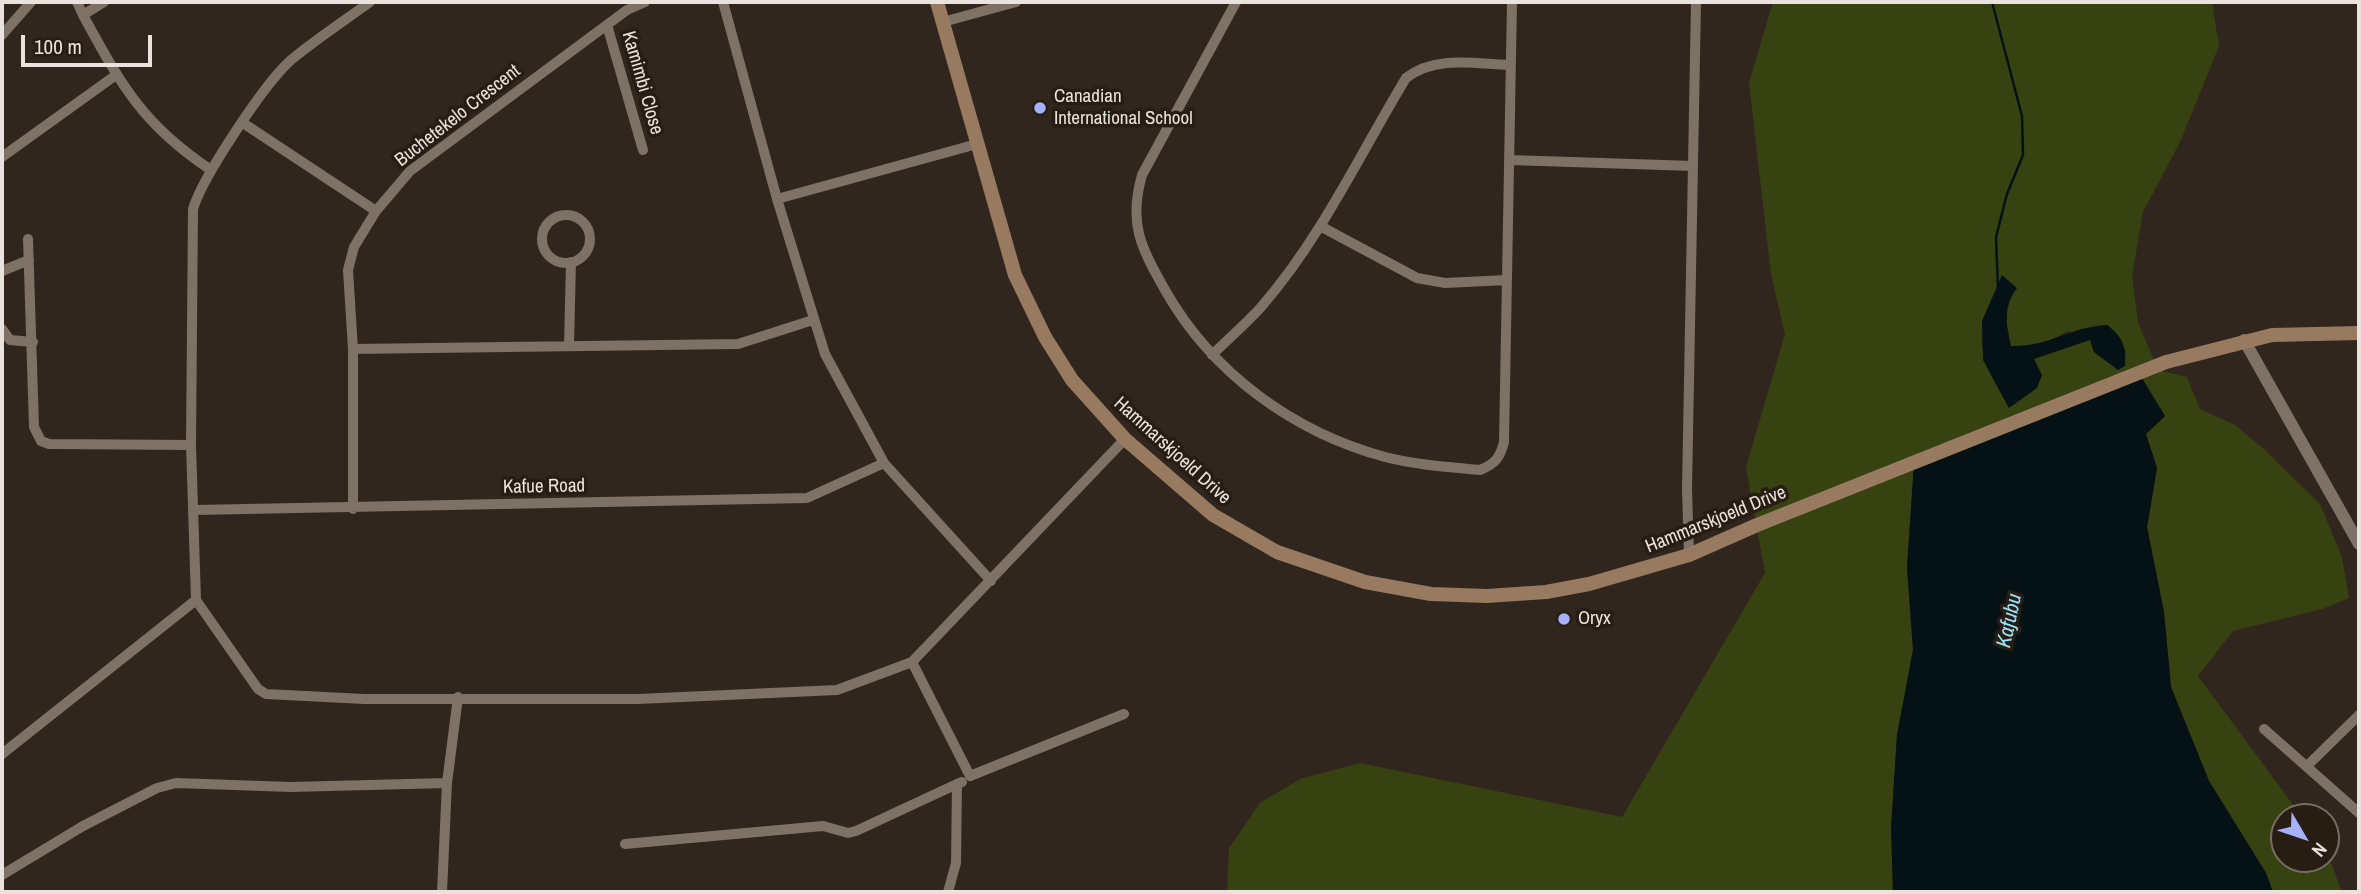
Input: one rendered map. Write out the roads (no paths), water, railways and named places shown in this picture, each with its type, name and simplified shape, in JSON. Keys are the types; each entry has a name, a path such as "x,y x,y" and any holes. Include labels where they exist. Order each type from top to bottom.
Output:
{"main road":[{"name":"Hammarskjoeld Drive","path":"937,2 1015,275 1045,337 1072,380 1125,439 1213,515 1249,537 1289,556 1365,582 1431,594 1487,596 1546,592 1589,584 1689,555 1757,525 2166,362 2272,335 2359,334"}],"street":[{"path":"2,35 31,2"},
{"path":"77,2 136,106 163,134 211,170"},
{"path":"83,15 104,2"},
{"path":"370,2 291,60 211,170 193,209 191,445 196,600 248,679 266,694 364,699 638,699 837,690 912,662 1125,439"},
{"name":"Buchetekelo Crescent","path":"353,509 353,349 348,270 354,247 376,211 410,172 627,10 645,2"},
{"path":"723,2 777,199 825,354 884,463 991,581"},
{"path":"943,22 1016,2"},
{"path":"1236,2 1142,174 1134,203 1135,227 1149,262 1172,302 1212,355 1269,406 1334,438 1385,457 1480,470 1493,465 1501,455 1504,442 1512,2"},
{"path":"1689,555 1687,489 1696,2"},
{"name":"Kamimbi Close","path":"607,25 643,150"},
{"path":"1212,355 1261,306 1320,226 1406,78 1420,67 1440,63 1510,65"},
{"path":"2,157 116,75"},
{"path":"243,123 376,211"},
{"path":"777,199 976,144"},
{"path":"1510,160 1693,166"},
{"path":"562,215 572,215 582,220 590,239 581,258 571,262 550,257 544,248 545,228 562,215"},
{"path":"1320,226 1417,278 1445,283 1507,280"},
{"path":"28,239 34,427 41,441 48,444 191,445"},
{"path":"2,271 29,260"},
{"path":"569,345 571,262"},
{"path":"353,349 738,344 813,320"},
{"path":"2,330 10,340 33,342"},
{"path":"2244,340 2359,544"},
{"name":"Kafue Road","path":"195,510 807,498 884,463"},
{"path":"2,754 196,600"},
{"path":"912,662 970,776"},
{"path":"442,892 447,783 458,697"},
{"path":"625,844 823,826 848,833 911,808 970,776 1124,713"},
{"path":"2307,766 2359,715"},
{"path":"2264,729 2359,813"},
{"path":"2,875 83,826 157,788 176,783 291,788 447,783"},
{"path":"948,892 956,863 957,784"}],"water":[{"path":"2002,275 2017,288 2009,302 2007,316 2011,346 2037,343 2081,329 2107,325 2122,342 2125,366 2118,370 2094,352 2090,340 2034,359 2042,375 2037,388 2009,408 1983,360 1982,321"},
{"path":"2139,373 2165,416 2146,434 2157,468 2147,527 2164,612 2171,687 2209,781 2266,873 2273,892 1893,892 1891,828 1897,735 1913,650 1907,568 1914,463"}],"waterway":[{"name":"Kafubu","path":"1992,2 2022,116 2023,155 2007,194 1996,237 1998,289"}],"place":[{"name":"Canadian International School","path":"1040,108"},
{"name":"Oryx","path":"1564,619"}]}
